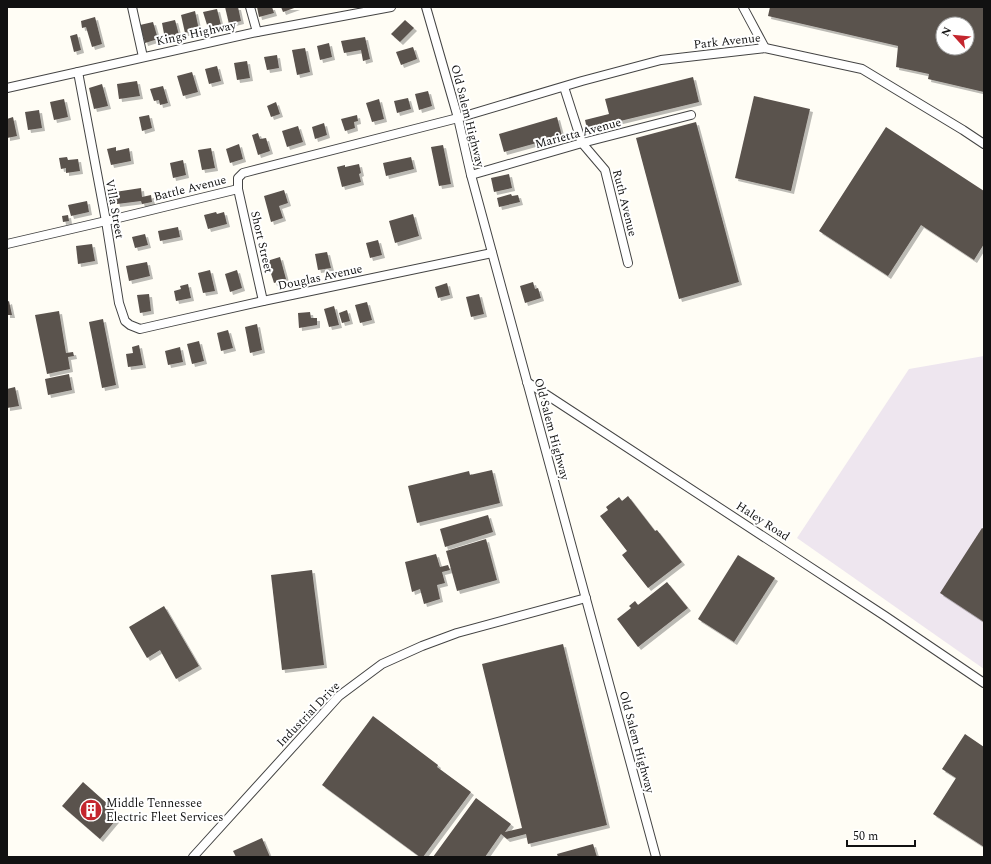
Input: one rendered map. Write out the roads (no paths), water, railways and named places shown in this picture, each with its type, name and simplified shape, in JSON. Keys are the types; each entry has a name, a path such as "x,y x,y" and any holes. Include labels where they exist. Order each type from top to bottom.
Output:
{"street":[{"path":"132,7 143,57"},
{"path":"250,7 257,32"},
{"name":"Kings Highway","path":"7,88 257,32 391,7"},
{"name":"Old Salem Highway","path":"426,7 458,118 471,175 656,857"},
{"path":"744,7 765,48"},
{"name":"Park Avenue","path":"458,118 564,88 582,81 661,60 765,48 862,69 984,144"},
{"name":"Villa Street","path":"78,72 106,221 119,303 125,321 135,328 140,329 153,326"},
{"name":"Ruth Avenue","path":"564,88 582,143 605,170 628,263"},
{"name":"Marietta Avenue","path":"471,175 582,143 691,115"},
{"name":"Battle Avenue","path":"7,244 238,189 238,178 243,173 458,118"},
{"name":"Short Street","path":"238,189 263,301"},
{"name":"Douglas Avenue","path":"153,326 263,301 492,253"},
{"name":"Haley Road","path":"527,382 876,610 984,683"},
{"name":"Industrial Drive","path":"193,857 339,696 382,664 422,646 457,634 586,598"}],"place":[{"name":"Middle Tennessee Electric Fleet Services","path":"91,810"}]}
